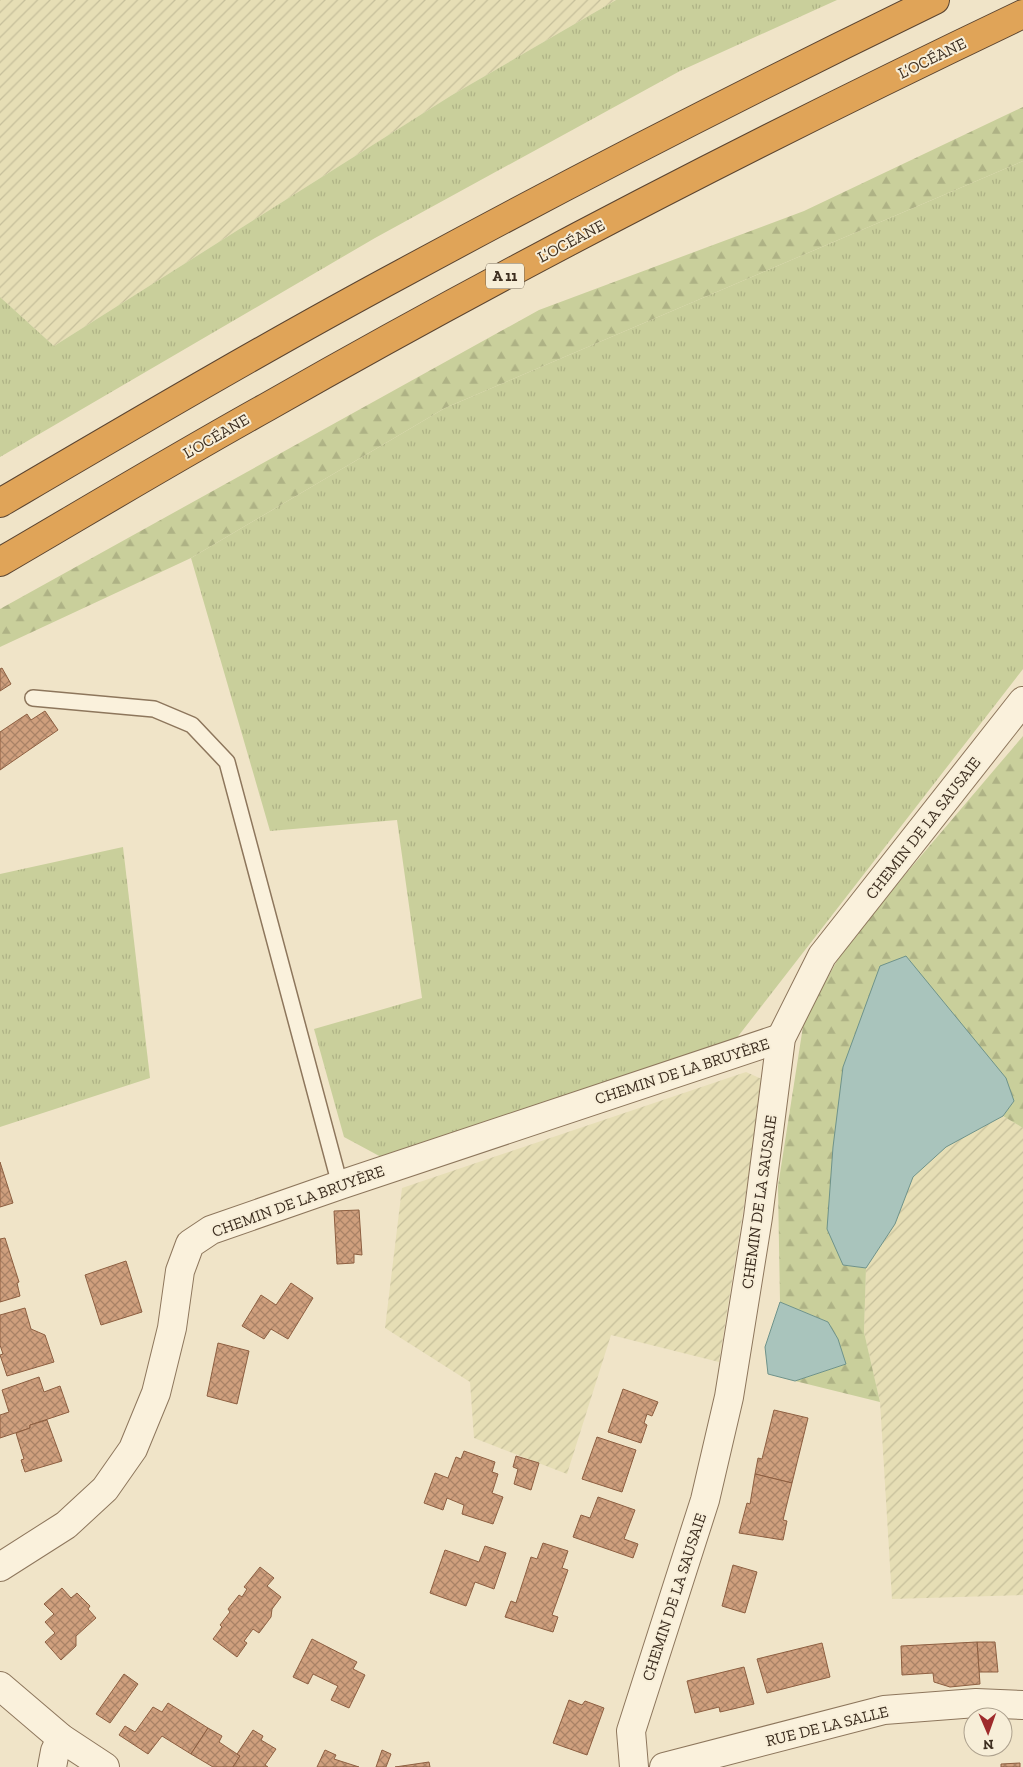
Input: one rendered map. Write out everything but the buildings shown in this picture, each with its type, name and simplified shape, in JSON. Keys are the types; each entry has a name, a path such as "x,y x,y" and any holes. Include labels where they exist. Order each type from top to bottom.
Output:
{"highway":[{"path":"0,503 213,379 402,273 704,115 935,0"},
{"name":"L’OCÉANE","path":"0,562 268,406 544,256 835,105 1023,14"}],"street":[{"name":"CHEMIN DE LA SAUSAIE","path":"634,1767 631,1731 705,1500 729,1397 758,1217 782,1038 822,956 1023,701"},
{"name":"CHEMIN DE LA BRUYÈRE","path":"0,1565 66,1525 105,1489 133,1449 156,1393 172,1328 180,1271 190,1244 210,1230 782,1038"},
{"path":"0,1686 61,1738 105,1767"},
{"name":"RUE DE LA SALLE","path":"664,1767 884,1710 976,1703 1023,1705"},
{"path":"52,1767 55,1751 61,1738"}],"lane":[{"path":"33,698 154,709 192,725 227,762 340,1185"}],"shaded area":[{"path":"0,0 616,0 452,95 54,346 0,297"},
{"path":"746,1072 764,1080 719,1362 611,1335 567,1474 474,1438 470,1382 385,1328 402,1188"},
{"path":"1003,1116 1023,1128 1023,1595 892,1599 880,1402 864,1332 866,1268 895,1224 912,1177 946,1147"}],"green space":[{"path":"616,0 837,0 680,71 375,238 0,457 0,297 54,346 452,95"},
{"path":"1023,107 1023,161 445,408 191,558 0,647 0,609 539,310 804,211"},
{"path":"1023,161 1023,669 736,1039 383,1158 344,1137 314,1029 422,998 397,820 270,831 191,558 445,408"},
{"path":"1023,736 1023,1128 1003,1116 1014,1101 906,957 843,1265 866,1268 864,1332 880,1402 795,1381 846,1364 828,1322 780,1302 778,1186 804,1020 847,943"},
{"path":"123,847 150,1078 0,1127 0,874"}],"water":[{"path":"906,956 1006,1078 1014,1101 1003,1116 946,1147 913,1177 895,1224 866,1268 843,1265 827,1229 833,1147 843,1067 880,966"},
{"path":"780,1302 828,1322 838,1339 846,1364 795,1381 768,1374 765,1347"}]}
